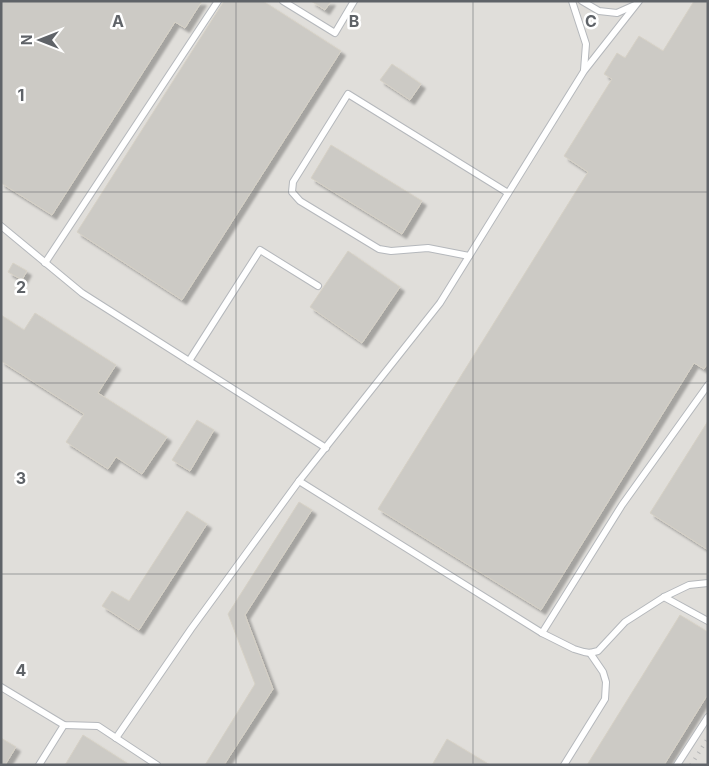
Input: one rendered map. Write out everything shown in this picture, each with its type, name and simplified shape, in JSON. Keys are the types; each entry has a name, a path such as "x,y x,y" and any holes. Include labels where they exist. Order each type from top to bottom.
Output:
{"lane":[{"path":"45,263 218,1"},
{"path":"283,1 335,33 354,1"},
{"path":"572,1 586,44 584,71"},
{"path":"582,1 599,11 617,13 638,3"},
{"path":"116,738 190,629 299,481 440,303 584,71 638,3"},
{"path":"469,256 428,248 391,251 379,249 300,201 292,192 294,182 348,94 508,193"},
{"path":"1,226 82,293 326,448"},
{"path":"189,361 260,250 318,286"},
{"path":"542,633 622,504 708,385"},
{"path":"299,481 542,633 584,652 598,651 626,622 664,597 689,585 708,583"},
{"path":"664,597 708,621"},
{"path":"564,765 605,699 606,682 603,672 590,653"},
{"path":"1,686 64,725 98,726 157,765"},
{"path":"677,765 708,717"},
{"path":"39,765 64,725"}],"shaded area":[{"path":"1,1 708,1 708,765 1,765"}],"building":[{"path":"1,1 202,1 185,28 175,22 52,215 1,183"},
{"path":"224,1 263,1 341,51 182,300 77,232"},
{"path":"311,1 331,1 325,10"},
{"path":"694,1 708,1 708,363 704,369 694,363 541,610 378,509 588,172 564,156 612,79 604,74 617,53 625,58 639,36 663,51"},
{"path":"392,64 421,84 410,100 380,80"},
{"path":"331,145 422,201 402,234 311,178"},
{"path":"348,251 400,287 362,343 310,307"},
{"path":"13,263 27,271 22,280 8,272"},
{"path":"35,313 116,365 98,393 167,437 142,474 116,457 108,469 66,442 84,414 1,361 1,315 24,330"},
{"path":"197,420 214,430 190,471 172,460"},
{"path":"708,421 708,550 650,513"},
{"path":"299,502 312,510 245,615 273,689 224,765 205,765 255,684 228,614"},
{"path":"187,511 207,524 139,630 102,606 112,591 129,601"},
{"path":"680,615 708,632 708,694 664,765 587,765"},
{"path":"83,735 130,765 65,765"},
{"path":"1,738 16,747 5,765 1,765"},
{"path":"447,739 490,765 432,765"}],"railway":[{"path":"691,765 708,738"}]}
